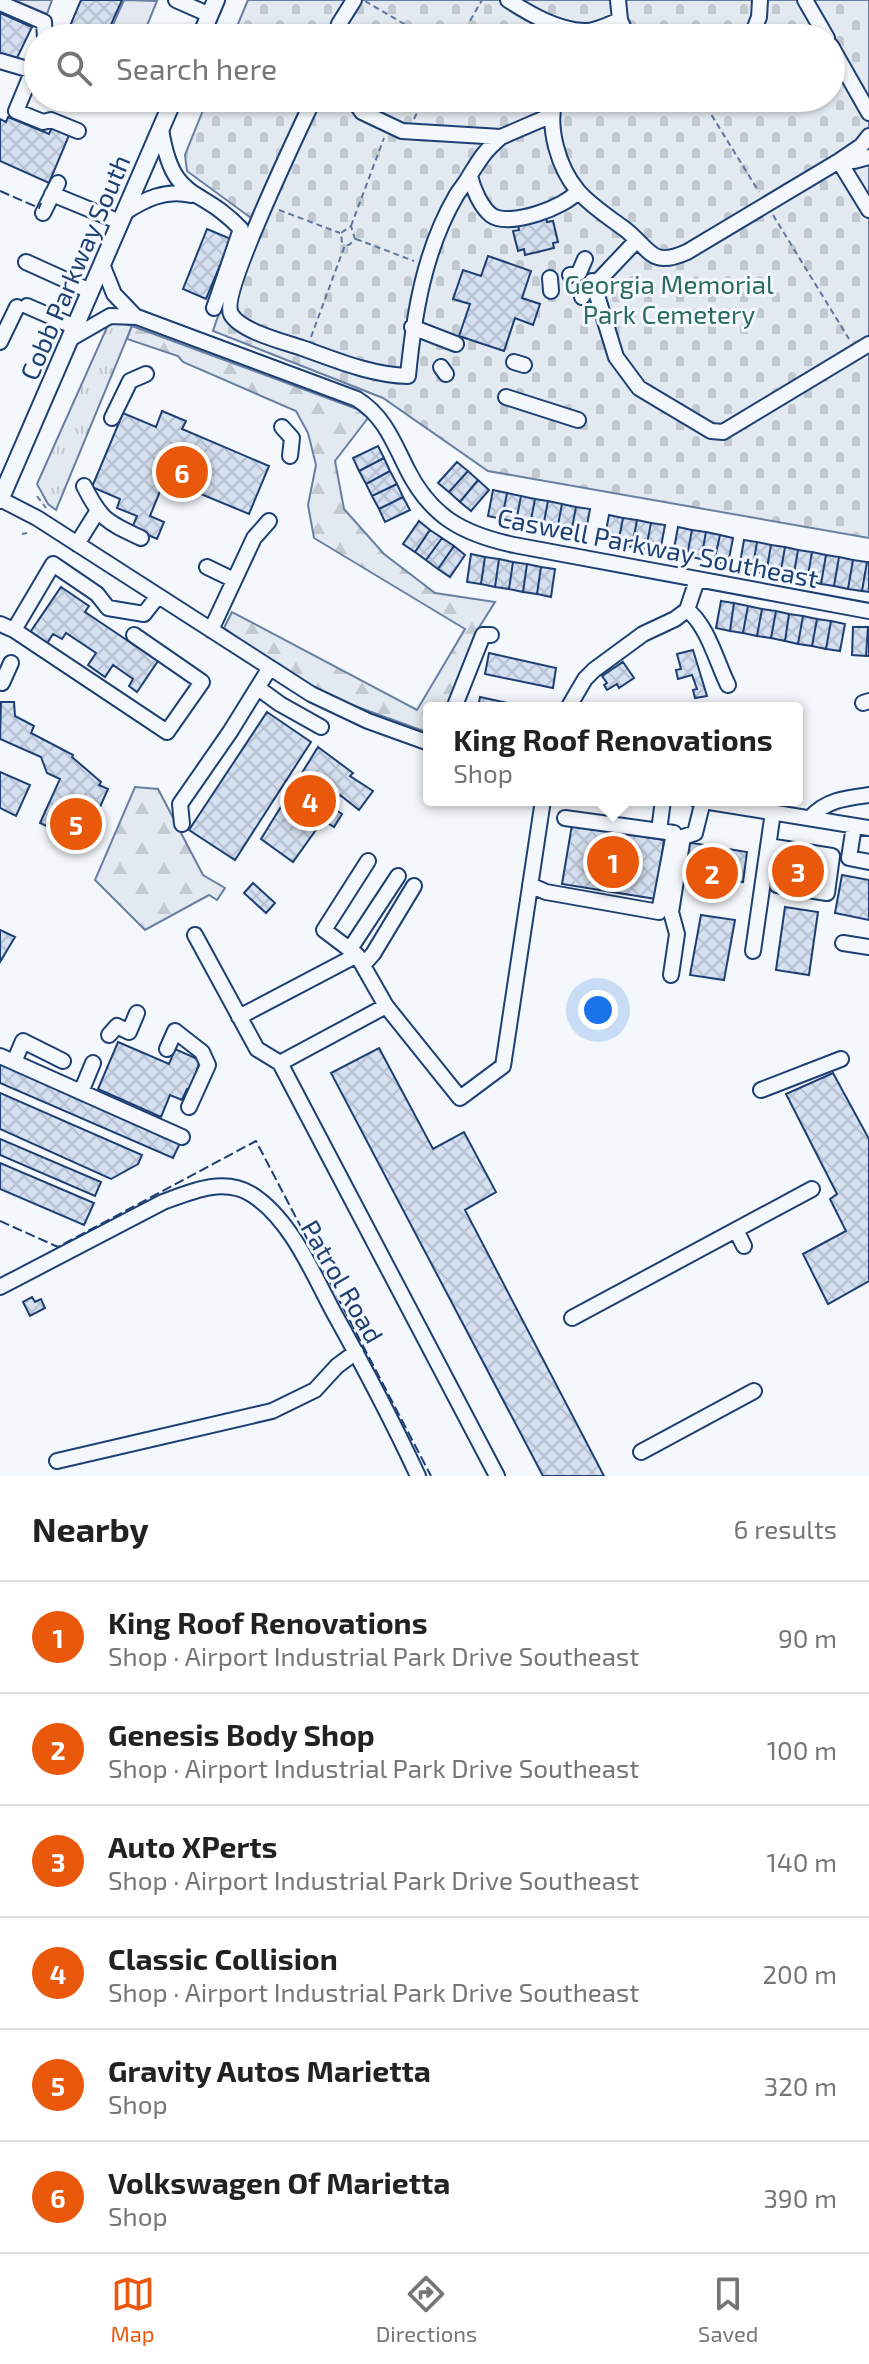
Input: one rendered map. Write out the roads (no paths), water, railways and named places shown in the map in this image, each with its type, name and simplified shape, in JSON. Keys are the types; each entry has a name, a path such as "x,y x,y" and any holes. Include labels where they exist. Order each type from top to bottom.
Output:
{"main road":[{"name":"Cobb Parkway South","path":"0,499 168,112"}],"street":[{"path":"176,0 213,8"},
{"path":"342,24 354,0"},
{"path":"508,0 557,24"},
{"path":"618,0 622,24"},
{"path":"756,24 760,0"},
{"path":"805,0 819,24"},
{"path":"0,3 44,24"},
{"path":"610,24 620,20"},
{"path":"0,61 24,63"},
{"path":"845,64 863,87 869,113"},
{"path":"24,92 16,111 78,131"},
{"path":"308,112 236,280 229,309 233,318 256,332 354,367 408,376 412,327 426,265 456,196 481,154 501,137 552,115"},
{"path":"362,112 389,126 413,132 501,137"},
{"path":"553,112 560,159 578,191 597,214 660,258 670,260 839,161 861,146 869,136"},
{"path":"161,129 172,172 184,187 233,220 241,229 214,308"},
{"path":"839,161 869,157"},
{"path":"839,161 869,210"},
{"path":"470,176 473,188 490,214 503,220 557,208 571,200 578,191"},
{"path":"43,213 55,188 122,218 142,202 164,194 196,196"},
{"path":"585,275 615,261 636,241"},
{"path":"26,262 90,291"},
{"name":"Caswell Parkway Southeast","path":"102,264 114,294 137,317"},
{"path":"582,297 585,275"},
{"path":"585,275 596,292 606,343 639,388 711,431 723,432 863,348"},
{"path":"0,342 22,306 72,333"},
{"name":"Caswell Parkway Southeast","path":"72,333 110,316 137,317 357,399 371,408 383,422 428,502 450,522 475,535 514,545 869,611"},
{"path":"412,327 451,346"},
{"path":"112,418 130,381 146,374"},
{"path":"506,397 578,420"},
{"path":"282,427 292,438 290,456"},
{"path":"84,486 97,512 110,523 141,538"},
{"path":"0,499 37,518 311,694 368,721 423,741"},
{"path":"77,544 97,512"},
{"path":"211,630 259,533"},
{"path":"14,630 53,564 97,594 108,608 144,614 158,596"},
{"path":"207,567 234,580"},
{"path":"572,702 594,670 643,634 687,610 697,580"},
{"path":"687,610 697,617 704,629 728,685"},
{"path":"0,624 14,630 167,732 202,682 134,635"},
{"path":"459,702 470,687 483,635 491,635"},
{"path":"2,683 11,663"},
{"path":"182,824 180,804 269,669"},
{"path":"258,688 321,727"},
{"path":"810,818 820,807 845,798 869,795"},
{"path":"368,861 324,930 357,956 386,1006 460,1098 503,1066 542,806"},
{"path":"659,831 662,806"},
{"path":"671,975 677,934 671,912 683,837 695,833 699,806"},
{"path":"760,806 862,827 849,858 869,862"},
{"path":"753,951 768,846 780,808"},
{"path":"530,885 546,892 659,912 674,833 565,818"},
{"path":"768,846 832,856 827,893 777,885"},
{"path":"357,956 398,876"},
{"path":"239,1017 357,956 373,954 414,886"},
{"path":"195,935 257,1049 280,1063 497,1476"},
{"path":"843,943 869,947"},
{"path":"280,1063 386,1006"},
{"path":"109,1035 117,1026 129,1032 137,1013"},
{"path":"167,1049 175,1031 202,1052 208,1065 189,1107"},
{"path":"10,1034 63,1061"},
{"path":"23,1041 7,1059 182,1137"},
{"path":"761,1090 841,1059"},
{"path":"81,1092 93,1063"},
{"name":"Patrol Road","path":"0,1287 163,1202 203,1188 230,1187 251,1194 288,1228 384,1401 418,1476"},
{"path":"572,1318 812,1189"},
{"path":"736,1230 744,1246"},
{"path":"57,1461 272,1411 315,1390 337,1366 356,1352"},
{"path":"641,1452 754,1391"}],"place":[{"name":"Volkswagen Of Marietta","path":"182,472"},
{"name":"Classic Collision","path":"310,801"},
{"name":"Gravity Autos Marietta","path":"76,824"},
{"name":"King Roof Renovations","path":"613,862"},
{"name":"Auto XPerts","path":"798,871"},
{"name":"Genesis Body Shop","path":"712,873"}],"park label":[{"name":"Georgia Memorial Park Cemetery","path":"669,298"}]}
